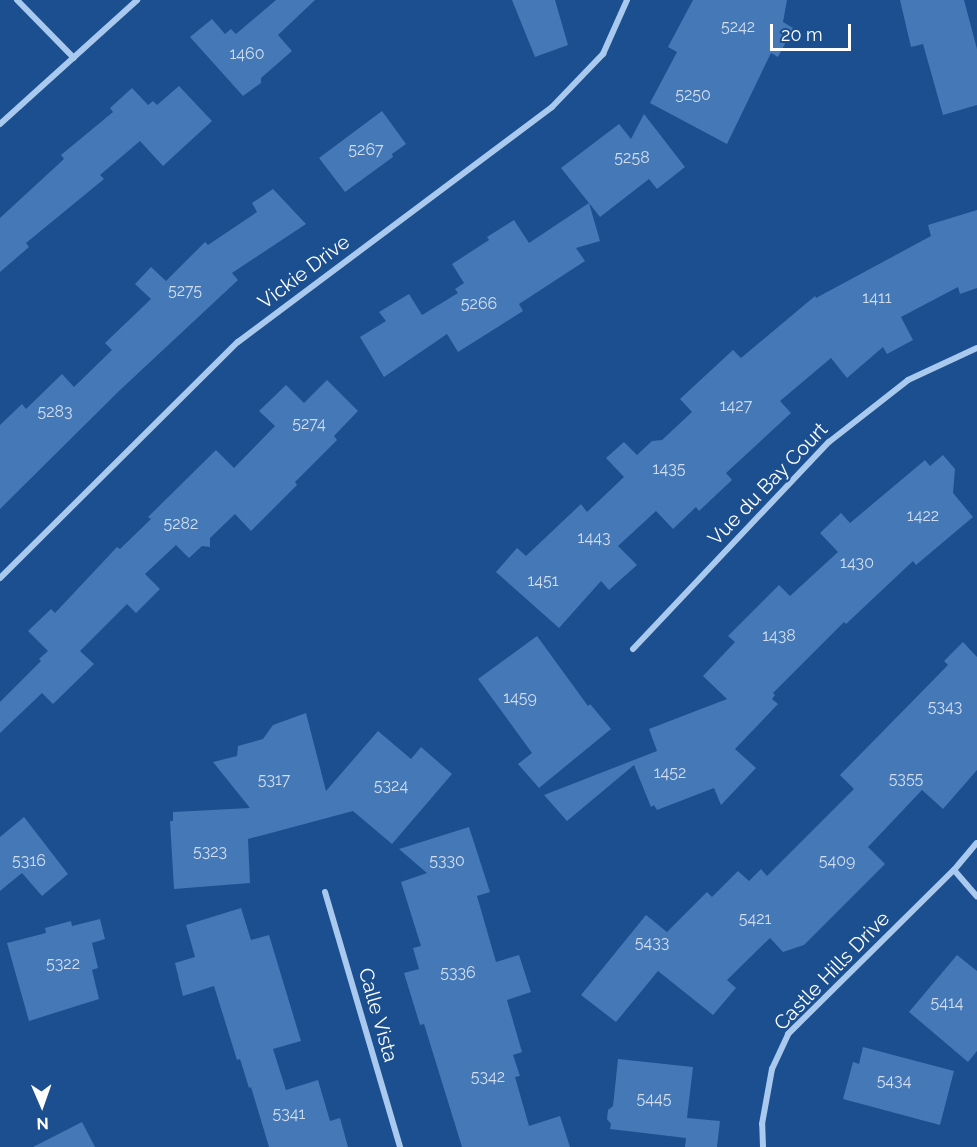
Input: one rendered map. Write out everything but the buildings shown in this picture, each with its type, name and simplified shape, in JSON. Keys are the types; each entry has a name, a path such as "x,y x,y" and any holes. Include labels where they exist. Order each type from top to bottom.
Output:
{"street":[{"path":"17,0 74,58"},
{"path":"0,124 137,0"},
{"name":"Vickie Drive","path":"0,578 238,342 552,107 603,54 627,0"},
{"name":"Vue du Bay Court","path":"633,649 829,442 908,380 977,348"},
{"name":"Castle Hills Drive","path":"763,1147 762,1124 772,1069 788,1034 954,870 977,843"},
{"path":"954,870 977,896"},
{"name":"Calle Vista","path":"325,892 400,1147"}]}
